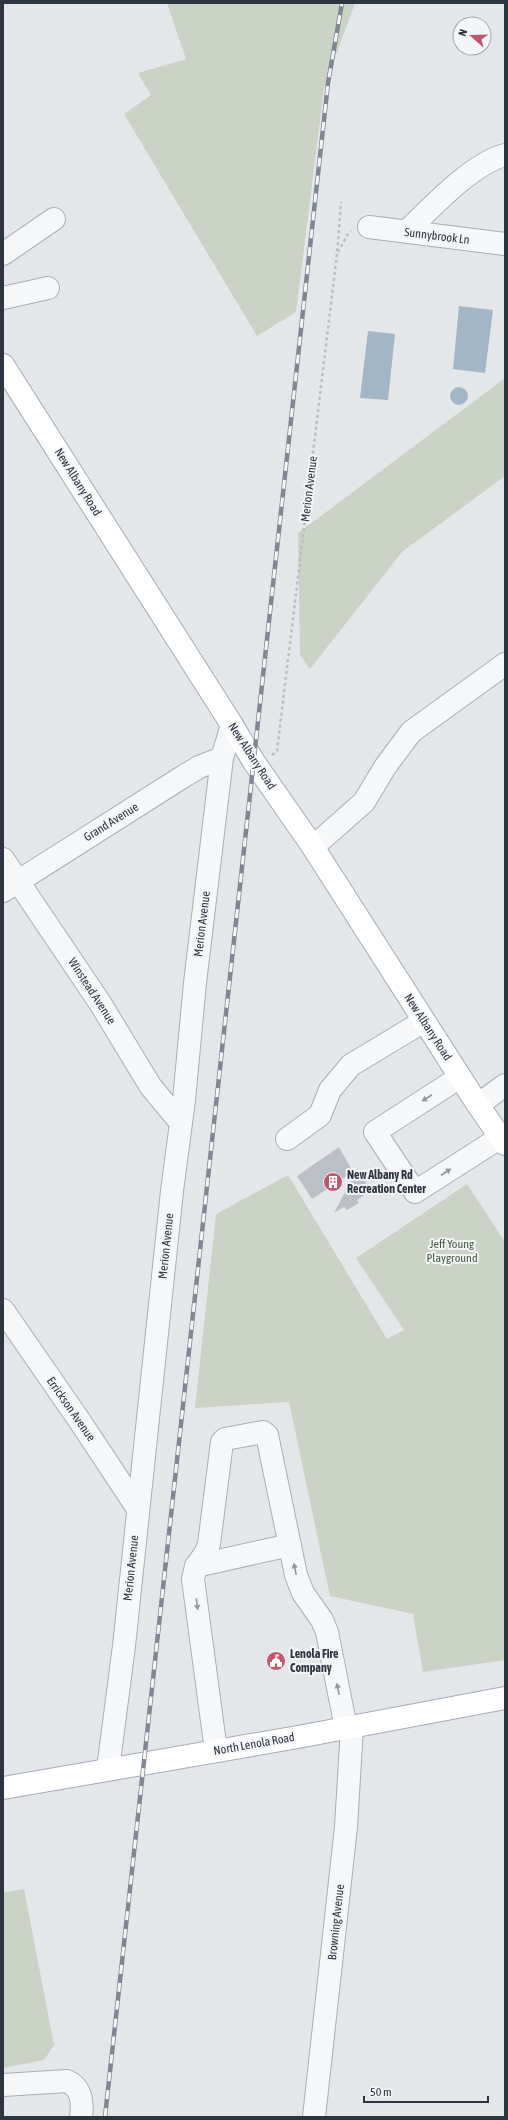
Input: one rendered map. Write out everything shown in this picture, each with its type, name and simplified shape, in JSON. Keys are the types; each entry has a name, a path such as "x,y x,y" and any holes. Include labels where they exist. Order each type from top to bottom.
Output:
{"main road":[{"name":"New Albany Road","path":"6,374 232,725 258,768 313,847 478,1105 503,1140"},
{"name":"North Lenola Road","path":"3,1788 505,1698"}],"street":[{"path":"406,232 453,186 479,169 505,155"},
{"path":"3,254 54,219"},
{"name":"Sunnybrook Ln","path":"369,227 505,244"},
{"path":"3,298 48,288"},
{"path":"313,847 364,802 385,768 412,732 505,664"},
{"name":"Merion Avenue","path":"108,1769 124,1646 195,983 222,758 232,725"},
{"name":"Grand Avenue","path":"11,886 199,767 222,758"},
{"name":"Winstead Avenue","path":"3,859 11,886 100,1003 152,1087 181,1123"},
{"path":"287,1139 320,1115 330,1090 351,1065 424,1021"},
{"path":"460,1077 375,1132 415,1192 503,1140"},
{"path":"478,1105 505,1085"},
{"name":"Errickson Avenue","path":"3,1310 138,1509"},
{"name":"Browning Avenue","path":"196,1566 205,1554 209,1544 222,1442 225,1439 263,1432 267,1436 296,1575 303,1593 322,1620 327,1632 349,1727 346,1827 314,2117"},
{"path":"216,1751 193,1579 196,1566 290,1545"},
{"path":"3,2085 67,2081 74,2084 81,2094 81,2117"}],"path":[{"name":"Merion Avenue","path":"258,768 277,751 337,254 341,202"},
{"path":"337,254 349,232 369,227"}],"green space":[{"path":"167,3 355,3 324,88 296,312 257,336 124,114 151,95 138,73 186,59"},
{"path":"505,378 505,476 402,552 310,669 300,655 298,533"},
{"name":"Jeff Young Playground","path":"288,1175 387,1339 404,1330 356,1258 467,1184 505,1242 505,1660 423,1672 413,1614 330,1596 289,1402 195,1408 216,1214"},
{"path":"24,1889 54,2045 44,2060 3,2068 3,1893"}],"water":[{"path":"459,306 493,310 485,373 453,369"},
{"path":"368,331 395,334 388,400 360,398"},
{"path":"459,387 463,388 467,392 467,400 463,404 459,405 455,404 451,400 450,396 451,392 455,388"}],"building":[{"name":"New Albany Rd Recreation Center","path":"339,1147 353,1172 312,1199 297,1176"},
{"path":"360,1174 371,1191 357,1200 359,1203 347,1210 344,1207 334,1213 352,1179"}],"railway":[{"path":"105,2117 328,83 342,3"}],"place":[{"name":"New Albany Rd Recreation Center","path":"333,1182"},
{"name":"Lenola Fire Company","path":"276,1661"}]}
